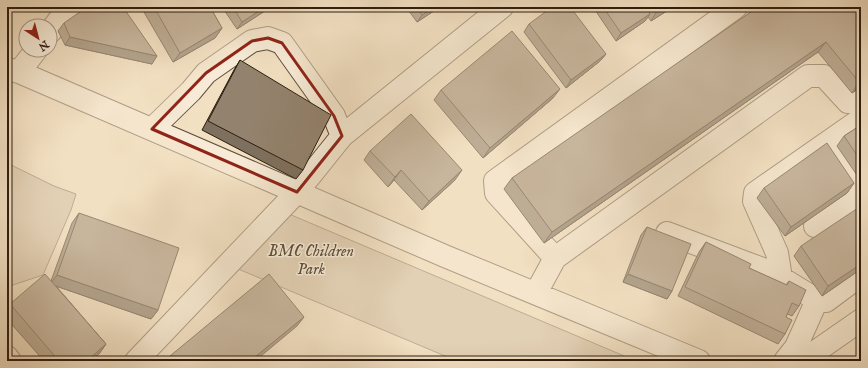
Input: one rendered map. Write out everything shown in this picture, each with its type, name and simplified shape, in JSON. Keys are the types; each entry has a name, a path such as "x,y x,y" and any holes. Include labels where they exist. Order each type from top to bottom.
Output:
{"street":[{"path":"58,21 62,16 74,7"},
{"path":"136,361 297,192 342,136 502,7"},
{"path":"555,258 496,193 495,181 736,7"},
{"path":"152,129 191,91 206,73 252,41 268,38 282,43 334,116 342,136"},
{"path":"27,58 13,71 152,129 412,242 699,361"},
{"path":"536,293 555,258 808,76 824,76 848,102 861,102"},
{"path":"781,278 777,253 754,201 755,193 861,119"},
{"path":"815,226 861,196 826,143"},
{"path":"667,233 773,273 816,300 826,301 861,276"},
{"path":"785,361 796,347 816,300"},
{"path":"802,361 861,320"},
{"path":"7,357 10,361"}],"highlighted area":[{"path":"268,38 282,43 334,116 342,136 297,192 152,129 206,73 252,41"}],"green space":[{"path":"7,163 54,186 76,194 71,210 43,275 7,287"},
{"name":"BMC Children Park","path":"289,214 636,361 457,361 231,266"}],"building":[{"path":"87,7 123,7 157,56 70,37 64,23"},
{"path":"154,7 210,7 222,28 180,53"},
{"path":"233,7 265,7 242,22"},
{"path":"417,7 434,7 422,15"},
{"path":"552,7 570,7 606,54 571,80 529,24"},
{"path":"603,7 645,7 650,14 621,33"},
{"path":"655,7 664,7 657,11"},
{"path":"758,7 861,7 861,81 859,82 826,42 552,232 512,178"},
{"path":"512,31 560,89 490,148 441,90"},
{"path":"240,60 331,115 303,170 208,121"},
{"path":"411,114 462,170 429,201 401,170 395,177 370,151"},
{"path":"861,125 861,161 844,136"},
{"path":"827,143 854,183 791,227 764,188"},
{"path":"861,206 861,264 828,286 801,246"},
{"path":"79,213 179,248 158,310 57,275"},
{"path":"647,227 691,244 672,291 628,274"},
{"path":"706,242 751,264 749,268 787,285 789,281 806,290 799,306 792,303 786,317 792,320 785,334 685,287"},
{"path":"45,274 106,344 87,361 59,361 10,304"},
{"path":"269,274 304,317 250,361 164,361"},
{"path":"861,353 861,360 858,359"}]}
